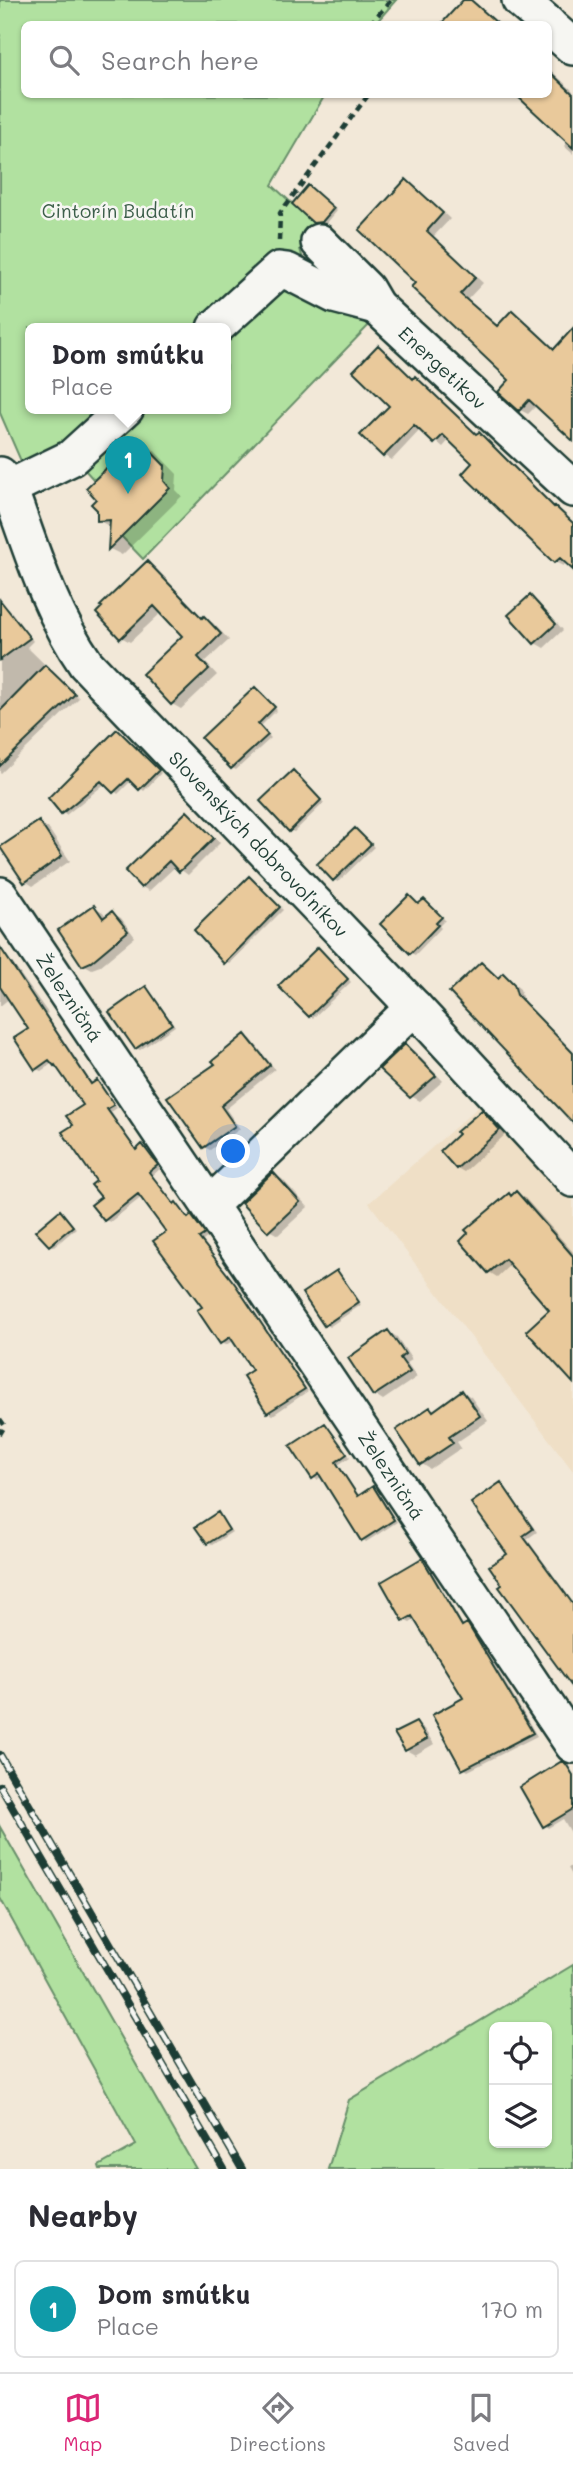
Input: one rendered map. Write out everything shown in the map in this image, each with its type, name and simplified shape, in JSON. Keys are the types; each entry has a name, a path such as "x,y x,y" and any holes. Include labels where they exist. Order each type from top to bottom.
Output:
{"street":[{"path":"520,0 544,21"},
{"path":"552,29 573,47"},
{"name":"Energetikov","path":"319,242 366,289 376,306 573,489"},
{"path":"221,323 279,270 287,271 334,295 376,306"},
{"path":"4,482 71,458 119,414"},
{"name":"Slovenských dobrovoľníkov","path":"4,482 53,607 69,639 86,664 414,1007 573,1179"},
{"name":"Železničná","path":"0,895 573,1745"},
{"path":"211,1205 414,1007"}],"path":[{"path":"373,21 391,0"},
{"path":"280,213 366,98"},
{"path":"0,1419 5,1426 0,1434"}],"shaded area":[{"path":"484,1102 573,1200 573,1471 369,1203"}],"green space":[{"name":"Cintorín Budatín","path":"0,0 396,0 378,21 21,21 21,98 323,98 272,185 319,228 300,249 302,256 345,292 373,321 143,559 121,536 170,488 162,483 165,465 155,464 155,456 138,438 94,480 66,449 24,468 0,413"},
{"path":"0,1827 196,2169 100,2169 99,2166 136,2145 0,1898"},
{"path":"573,1965 573,2169 328,2169 349,2100"}],"building":[{"path":"463,0 471,0 495,21 444,21"},
{"path":"552,74 573,94 573,148 519,98 552,98"},
{"path":"406,179 443,213 427,231 476,277 460,294 497,326 512,310 554,349 573,328 573,441 529,400 519,411 498,392 509,380 411,287 415,283 359,230"},
{"path":"308,185 334,208 322,222 313,223 292,204"},
{"path":"378,345 476,434 479,432 573,523 573,570 560,558 554,563 462,474 472,463 443,435 434,444 414,425 383,457 360,435 389,406 353,371"},
{"path":"138,438 165,466 164,481 170,488 108,550 110,520 97,521 97,510 91,504 96,499 86,488"},
{"path":"147,561 221,634 198,657 209,669 171,705 142,674 182,636 154,606 120,639 96,613"},
{"path":"530,595 556,624 534,644 508,615"},
{"path":"0,600 30,638 0,660"},
{"path":"45,665 75,694 0,766 0,711"},
{"path":"255,687 275,707 258,724 268,735 231,769 201,738"},
{"path":"117,729 159,770 139,790 128,779 113,793 101,781 61,814 48,798"},
{"path":"293,770 321,800 289,832 260,801"},
{"path":"187,811 214,838 179,872 169,861 141,888 125,871"},
{"path":"39,821 62,856 24,883 0,847"},
{"path":"355,828 371,844 333,881 317,864"},
{"path":"249,876 280,907 224,964 194,930"},
{"path":"409,895 418,904 424,899 442,917 436,923 438,925 410,954 380,924"},
{"path":"94,905 103,918 112,911 128,931 91,962 82,966 58,930"},
{"path":"0,947 91,1084 97,1080 114,1105 107,1109 136,1150 142,1144 158,1165 149,1172 174,1204 176,1202 188,1218 191,1215 205,1234 199,1238 235,1284 305,1389 267,1413 243,1376 252,1370 230,1337 220,1344 197,1310 202,1307 153,1241 166,1232 138,1194 104,1221 91,1205 101,1197 91,1185 96,1181 62,1132 73,1125 66,1116 83,1105 55,1065 49,1060 35,1070 14,1038 28,1029 0,987"},
{"path":"318,947 348,979 309,1017 278,986"},
{"path":"481,962 498,978 503,973 514,984 517,995 573,1053 573,1123 449,992"},
{"path":"146,986 172,1024 135,1049 109,1012"},
{"path":"245,1034 270,1065 221,1106 235,1126 203,1148 167,1097 215,1064 212,1061"},
{"path":"405,1044 436,1076 410,1098 379,1069"},
{"path":"482,1110 500,1130 456,1169 440,1151 458,1134 456,1132"},
{"path":"273,1172 300,1202 268,1232 241,1203"},
{"path":"516,1191 573,1256 573,1383 526,1331 549,1310 505,1259 488,1273 460,1241 468,1233 465,1230 509,1193 511,1196"},
{"path":"60,1210 73,1226 49,1246 35,1231"},
{"path":"337,1270 359,1302 324,1326 302,1293"},
{"path":"388,1330 405,1354 400,1358 410,1372 373,1396 348,1358"},
{"path":"462,1390 480,1416 449,1437 453,1443 420,1465 396,1430 430,1407 433,1411"},
{"path":"325,1423 347,1454 336,1462 358,1496 373,1486 394,1520 361,1541 319,1474 312,1479 290,1446"},
{"path":"501,1482 533,1529 523,1536 573,1604 573,1688 499,1587 502,1585 489,1566 507,1554 471,1503"},
{"path":"218,1512 229,1530 207,1544 195,1527"},
{"path":"422,1558 462,1626 467,1623 469,1626 533,1733 462,1770 432,1715 463,1698 412,1616 403,1621 381,1582"},
{"path":"416,1722 427,1739 405,1751 394,1733"},
{"path":"562,1761 573,1775 573,1809 543,1827 520,1787"}],"railway":[{"path":"0,1755 242,2169"},
{"path":"0,1786 224,2169"}],"place":[{"name":"Dom smútku","path":"128,494"}]}
